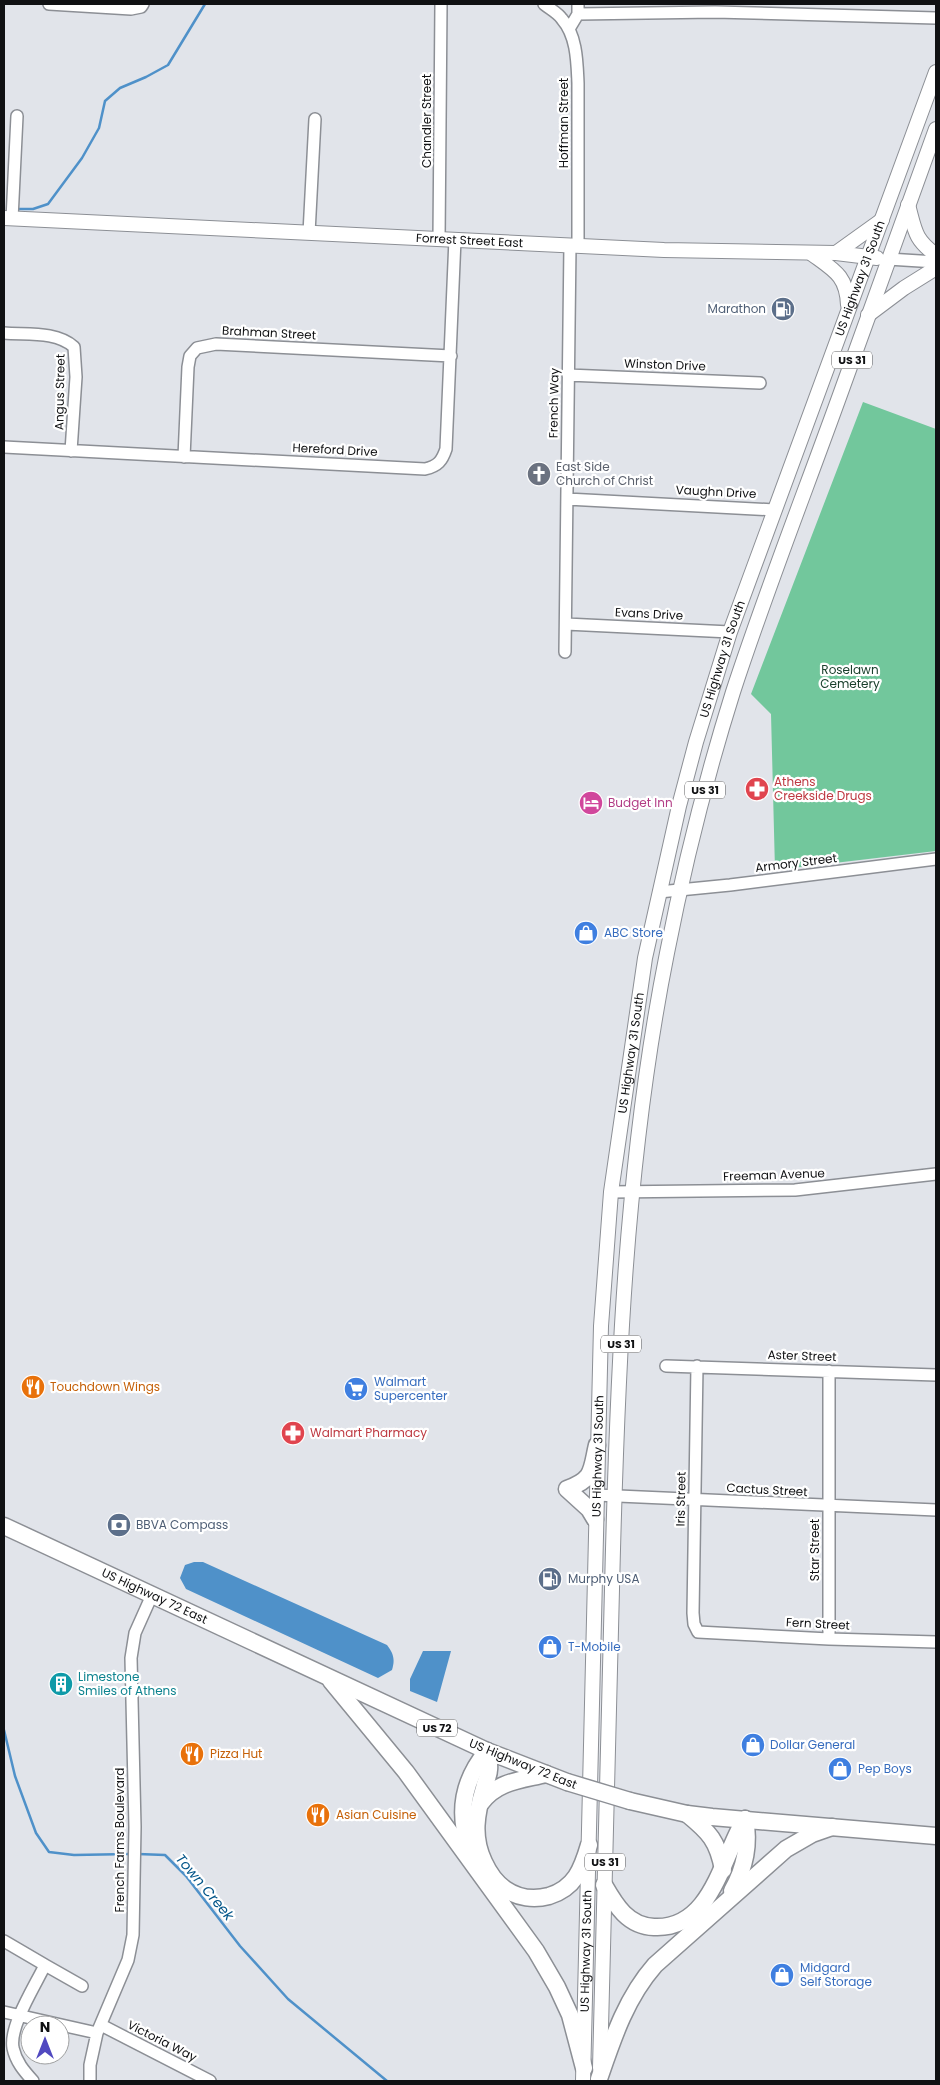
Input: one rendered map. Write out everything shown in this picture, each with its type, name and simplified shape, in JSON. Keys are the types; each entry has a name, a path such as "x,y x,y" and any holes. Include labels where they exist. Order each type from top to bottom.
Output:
{"highway":[{"path":"595,1519 589,1508 567,1489 587,1480 597,1445"},
{"name":"US Highway 72 East","path":"4,1526 487,1751 567,1782 630,1801 687,1814 936,1836"},
{"path":"326,1676 386,1747 536,1951 557,1987 570,2015 591,2077"},
{"path":"487,1751 490,1770 478,1809 476,1837 481,1856 488,1871 497,1883 516,1895 539,1898 561,1890 573,1880 583,1867 589,1845"},
{"path":"478,1871 466,1838 463,1810 468,1781 478,1762 487,1751"},
{"path":"478,1809 490,1793 502,1785 546,1774"},
{"path":"687,1814 705,1829 714,1840 719,1852 722,1870"},
{"path":"604,1885 617,1907 628,1918 650,1927 666,1927 682,1921 698,1908 711,1892 722,1870 735,1834 745,1819"},
{"path":"727,1899 739,1877 746,1854 748,1836 745,1819"},
{"path":"591,2077 641,1981 662,1957 786,1849 812,1834 832,1827"}],"main road":[{"name":"US Highway 31 South","path":"591,2077 589,1845 595,1519 601,1326 611,1192 644,966 659,892 696,742 730,632 936,72"},
{"name":"US Highway 31 South","path":"591,2077 604,1885 619,1374 631,1191 665,966 680,888 711,766 733,692 780,554 842,391 867,316 936,129"},
{"path":"908,205 917,237 923,245 936,255"},
{"name":"Forrest Street East","path":"8,219 664,250 836,253 888,259"},
{"path":"836,253 882,220"},
{"path":"812,254 837,271 843,280 848,292 848,309"},
{"path":"867,316 904,288 936,268"}],"street":[{"path":"49,4 131,10 141,7 143,4"},
{"name":"Chandler Street","path":"439,239 441,4"},
{"path":"544,4 562,18 569,30"},
{"path":"852,16 853,4"},
{"path":"569,30 578,9 791,8 852,16 936,18"},
{"name":"Hoffman Street","path":"569,30 576,57 578,83 574,245"},
{"path":"8,219 16,116"},
{"path":"309,233 315,119"},
{"name":"Hereford Drive","path":"4,447 425,468 435,466 443,459 446,449 455,239"},
{"name":"French Way","path":"565,652 568,375 574,245"},
{"name":"Forrest Street East","path":"888,259 936,262"},
{"name":"Angus Street","path":"4,334 55,336 66,340 74,347 76,377 71,451"},
{"name":"Brahman Street","path":"184,457 188,367 190,356 197,348 216,344 451,356"},
{"name":"Winston Drive","path":"568,375 760,383"},
{"name":"Vaughn Drive","path":"567,499 774,510"},
{"name":"Evans Drive","path":"566,624 730,632"},
{"name":"Armory Street","path":"659,892 936,859"},
{"name":"Freeman Avenue","path":"611,1192 795,1190 936,1174"},
{"name":"Aster Street","path":"666,1366 936,1375"},
{"name":"Iris Street","path":"697,1366 693,1613 694,1624 698,1632"},
{"name":"Star Street","path":"828,1639 829,1371"},
{"name":"Cactus Street","path":"596,1496 936,1510"},
{"name":"French Farms Boulevard","path":"90,2081 90,2065 99,2029 128,1960 133,1934 135,1827 131,1658 135,1632 152,1595"},
{"name":"Fern Street","path":"698,1632 828,1639 936,1642"},
{"path":"4,1941 82,1986"},
{"path":"21,2015 45,1965"},
{"name":"Victoria Way","path":"4,2012 21,2015"},
{"path":"20,2017 13,2034 13,2048 19,2064 33,2081"},
{"name":"Victoria Way","path":"70,2024 99,2029 210,2081"}],"green space":[{"name":"Roselawn Cemetery","path":"863,402 936,429 936,851 775,870 771,714 751,694"}],"water":[{"path":"203,1562 387,1645 393,1657 392,1670 378,1678 186,1589 180,1578 185,1565"},
{"path":"423,1651 451,1651 437,1702 410,1691 410,1679"}],"waterway":[{"path":"15,209 33,209 48,204 82,158 99,128 105,101 120,88 168,65 205,4"},
{"name":"Town Creek","path":"4,1730 15,1776 36,1833 49,1852 74,1855 130,1854"},
{"name":"Town Creek","path":"138,1854 165,1855 186,1876 240,1946 288,1999 387,2081"}],"place":[{"name":"Marathon","path":"783,309"},
{"name":"East Side Church of Christ","path":"539,474"},
{"name":"Athens Creekside Drugs","path":"757,789"},
{"name":"Budget Inn","path":"591,803"},
{"name":"ABC Store","path":"586,933"},
{"name":"Touchdown Wings","path":"33,1387"},
{"name":"Walmart Supercenter","path":"356,1389"},
{"name":"Walmart Pharmacy","path":"293,1433"},
{"name":"BBVA Compass","path":"119,1525"},
{"name":"Murphy USA","path":"550,1579"},
{"name":"T-Mobile","path":"550,1647"},
{"name":"Limestone Smiles of Athens","path":"61,1684"},
{"name":"Dollar General","path":"753,1745"},
{"name":"Pizza Hut","path":"192,1754"},
{"name":"Pep Boys","path":"840,1769"},
{"name":"Asian Cuisine","path":"318,1815"},
{"name":"Midgard Self Storage","path":"782,1975"}]}
